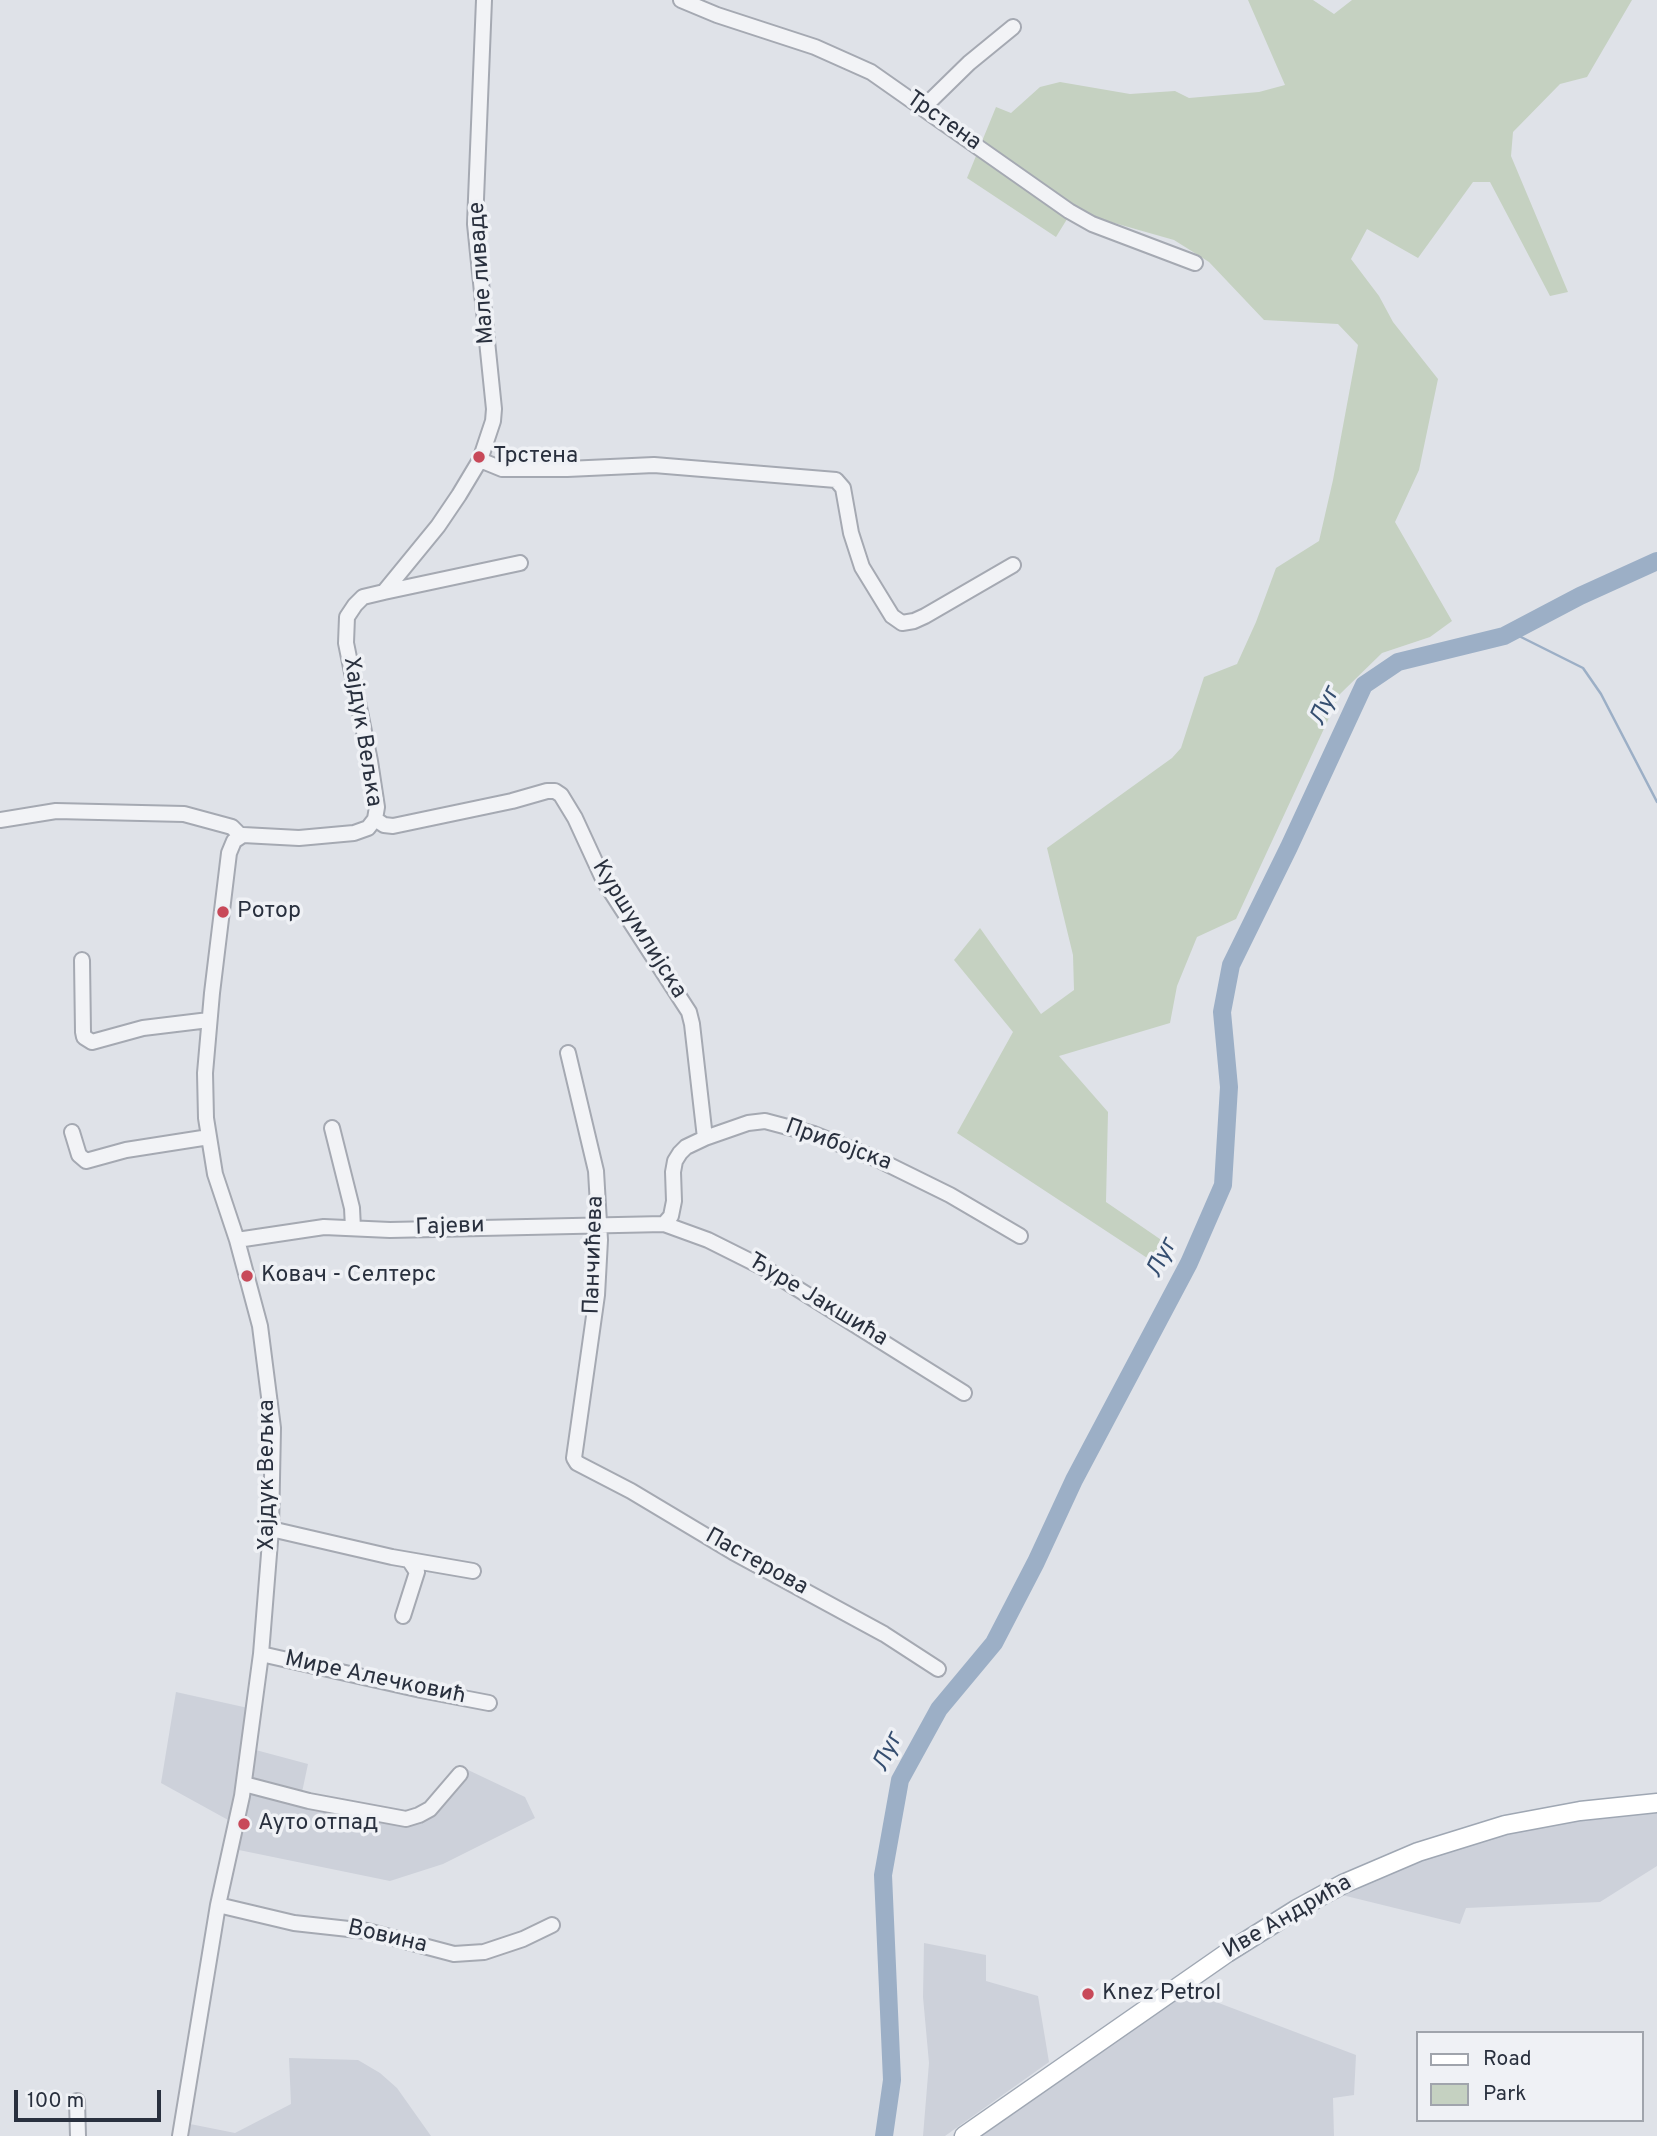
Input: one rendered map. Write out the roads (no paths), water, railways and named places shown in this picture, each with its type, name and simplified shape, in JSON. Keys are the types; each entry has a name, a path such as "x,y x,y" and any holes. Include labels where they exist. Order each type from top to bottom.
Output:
{"main road":[{"name":"Иве Андрића","path":"964,2136 1227,1953 1343,1884 1418,1852 1488,1830 1580,1811 1657,1803"}],"street":[{"name":"Мале ливаде","path":"480,460 493,421 494,409 475,224 484,0"},
{"name":"Трстена","path":"681,0 717,15 815,47 871,72 1069,211 1092,224 1195,263"},
{"path":"923,108 969,63 1013,27"},
{"path":"480,460 502,469 654,465 836,480 843,488 851,533 862,567 892,616 902,623 925,616 1013,565"},
{"name":"Хајдук Вељка","path":"384,592 438,526 480,460"},
{"name":"Хајдук Вељка","path":"180,2136 218,1905 244,1784 261,1654 271,1529 273,1428 260,1326 237,1240 215,1174 206,1118 205,1073 209,1020 229,853 234,841 248,834 299,838 354,833 368,828 375,819 376,796 345,627 346,617 363,597 520,563"},
{"name":"Куршумлијска","path":"375,819 384,825 393,826 547,791 561,795 575,818 604,881 689,1012 705,1138"},
{"path":"0,820 56,811 184,814 232,827 241,836"},
{"path":"82,960 83,1032 84,1037 92,1042 143,1028 209,1020"},
{"name":"Панчићева","path":"568,1053 596,1171 600,1249 597,1295 574,1458"},
{"name":"Прибојска","path":"664,1224 673,1209 674,1161 686,1147 705,1138 759,1121 814,1134 879,1160 927,1182 1020,1236"},
{"path":"332,1128 352,1208 353,1228"},
{"path":"72,1132 79,1155 86,1161 126,1150 209,1137"},
{"name":"Гајеви","path":"237,1240 324,1227 390,1230 664,1224"},
{"name":"Ђуре Јакшића","path":"664,1224 708,1240 766,1269 964,1393"},
{"name":"Пастерова","path":"574,1458 578,1463 631,1491 733,1552 884,1634 938,1669"},
{"path":"271,1529 409,1560 473,1571"},
{"path":"403,1616 417,1572 409,1560"},
{"name":"Мире Алечковић","path":"261,1654 489,1703"},
{"path":"244,1784 309,1801 406,1818 430,1809 460,1774"},
{"name":"Вовина","path":"218,1905 294,1923 376,1933 454,1954 474,1954 509,1945 552,1925"},
{"path":"77,2101 78,2136"}],"waterway":[{"name":"Луг","path":"884,2136 892,2080 883,1875 900,1780 939,1709 994,1643 1074,1480 1189,1263 1223,1185 1229,1087 1222,1012 1231,965 1364,685 1398,662 1504,636 1580,596 1657,561"},
{"path":"1511,632 1583,668 1601,694 1657,802"}],"place":[{"name":"Трстена","path":"479,457"},
{"name":"Ротор","path":"223,912"},
{"name":"Ковач - Селтерс","path":"247,1276"},
{"name":"Ауто отпад","path":"244,1824"},
{"name":"Knez Petrol","path":"1088,1994"}]}
